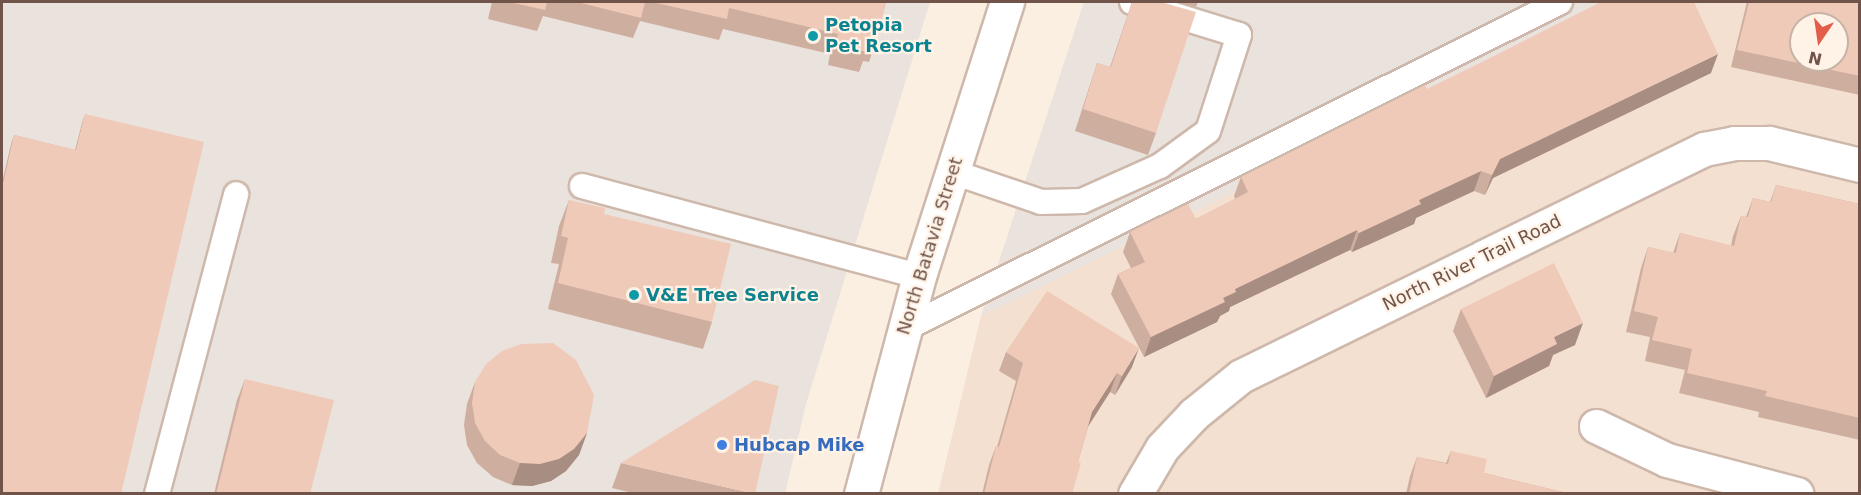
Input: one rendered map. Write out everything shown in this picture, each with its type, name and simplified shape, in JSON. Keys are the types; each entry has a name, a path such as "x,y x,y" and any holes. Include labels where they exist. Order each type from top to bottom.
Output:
{"street":[{"name":"North Batavia Street","path":"861,494 919,276 1007,2"},
{"name":"North River Trail Road","path":"1135,494 1170,440 1194,414 1241,376 1704,149 1734,143 1769,143 1860,165"},
{"path":"1596,426 1667,460 1797,494"}],"lane":[{"path":"953,172 1041,202 1082,201 1160,166 1208,131 1239,35 1132,2"},
{"path":"904,329 1560,2"},
{"path":"582,186 919,276"},
{"path":"157,494 236,194"}],"shaded area":[{"path":"2,2 930,2 806,404 785,494 2,493"},
{"path":"1084,2 1623,2 981,316"},
{"path":"1623,2 1859,2 1859,493 938,494 981,316"}],"building":[{"path":"509,2 547,2 545,10"},
{"path":"577,2 645,2 641,18"},
{"path":"652,2 886,2 876,41 869,40 867,52 835,45 838,34 729,8 727,19"},
{"path":"1132,2 1161,2 1196,12 1156,133 1083,109 1097,63 1111,67"},
{"path":"1601,2 1694,2 1718,54 1500,159 1492,175 1481,171 1419,200 1421,204 1359,233 1357,230 1235,289 1236,292 1223,298 1225,302 1151,337 1118,274 1145,262 1130,232 1188,204 1196,219 1248,192 1241,177 1425,85 1427,89"},
{"path":"1749,2 1860,2 1860,76 1841,72 1849,72 1849,12 1789,12 1789,61 1737,50"},
{"path":"85,114 204,142 121,494 2,494 2,188 14,135 76,150"},
{"path":"1776,185 1860,204 1860,418 1765,396 1767,391 1687,373 1692,349 1652,340 1658,317 1634,311 1648,247 1676,253 1680,233 1734,246 1741,216 1748,217 1753,198 1771,202"},
{"name":"V&E Tree Service","path":"569,200 605,208 604,214 731,244 712,322 558,283 568,238 561,236"},
{"path":"1554,263 1583,323 1554,337 1557,344 1494,376 1461,309"},
{"path":"1047,291 1139,348 1122,376 1117,373 1092,412 1072,493 984,494 996,446 999,447 1023,363 1006,352"},
{"path":"553,343 576,360 594,395 587,433 574,449 559,459 540,464 520,463 500,455 485,441 475,423 472,403 475,382 486,364 502,351 521,344"},
{"path":"245,379 334,400 310,494 216,494"},
{"name":"Hubcap Mike","path":"755,380 779,386 755,494 621,463"},
{"path":"1451,451 1487,459 1484,473 1571,494 1409,494 1417,457 1448,464"}],"place":[{"name":"Petopia Pet Resort","path":"813,36"},
{"name":"V&E Tree Service","path":"634,295"},
{"name":"Hubcap Mike","path":"722,445"}]}
